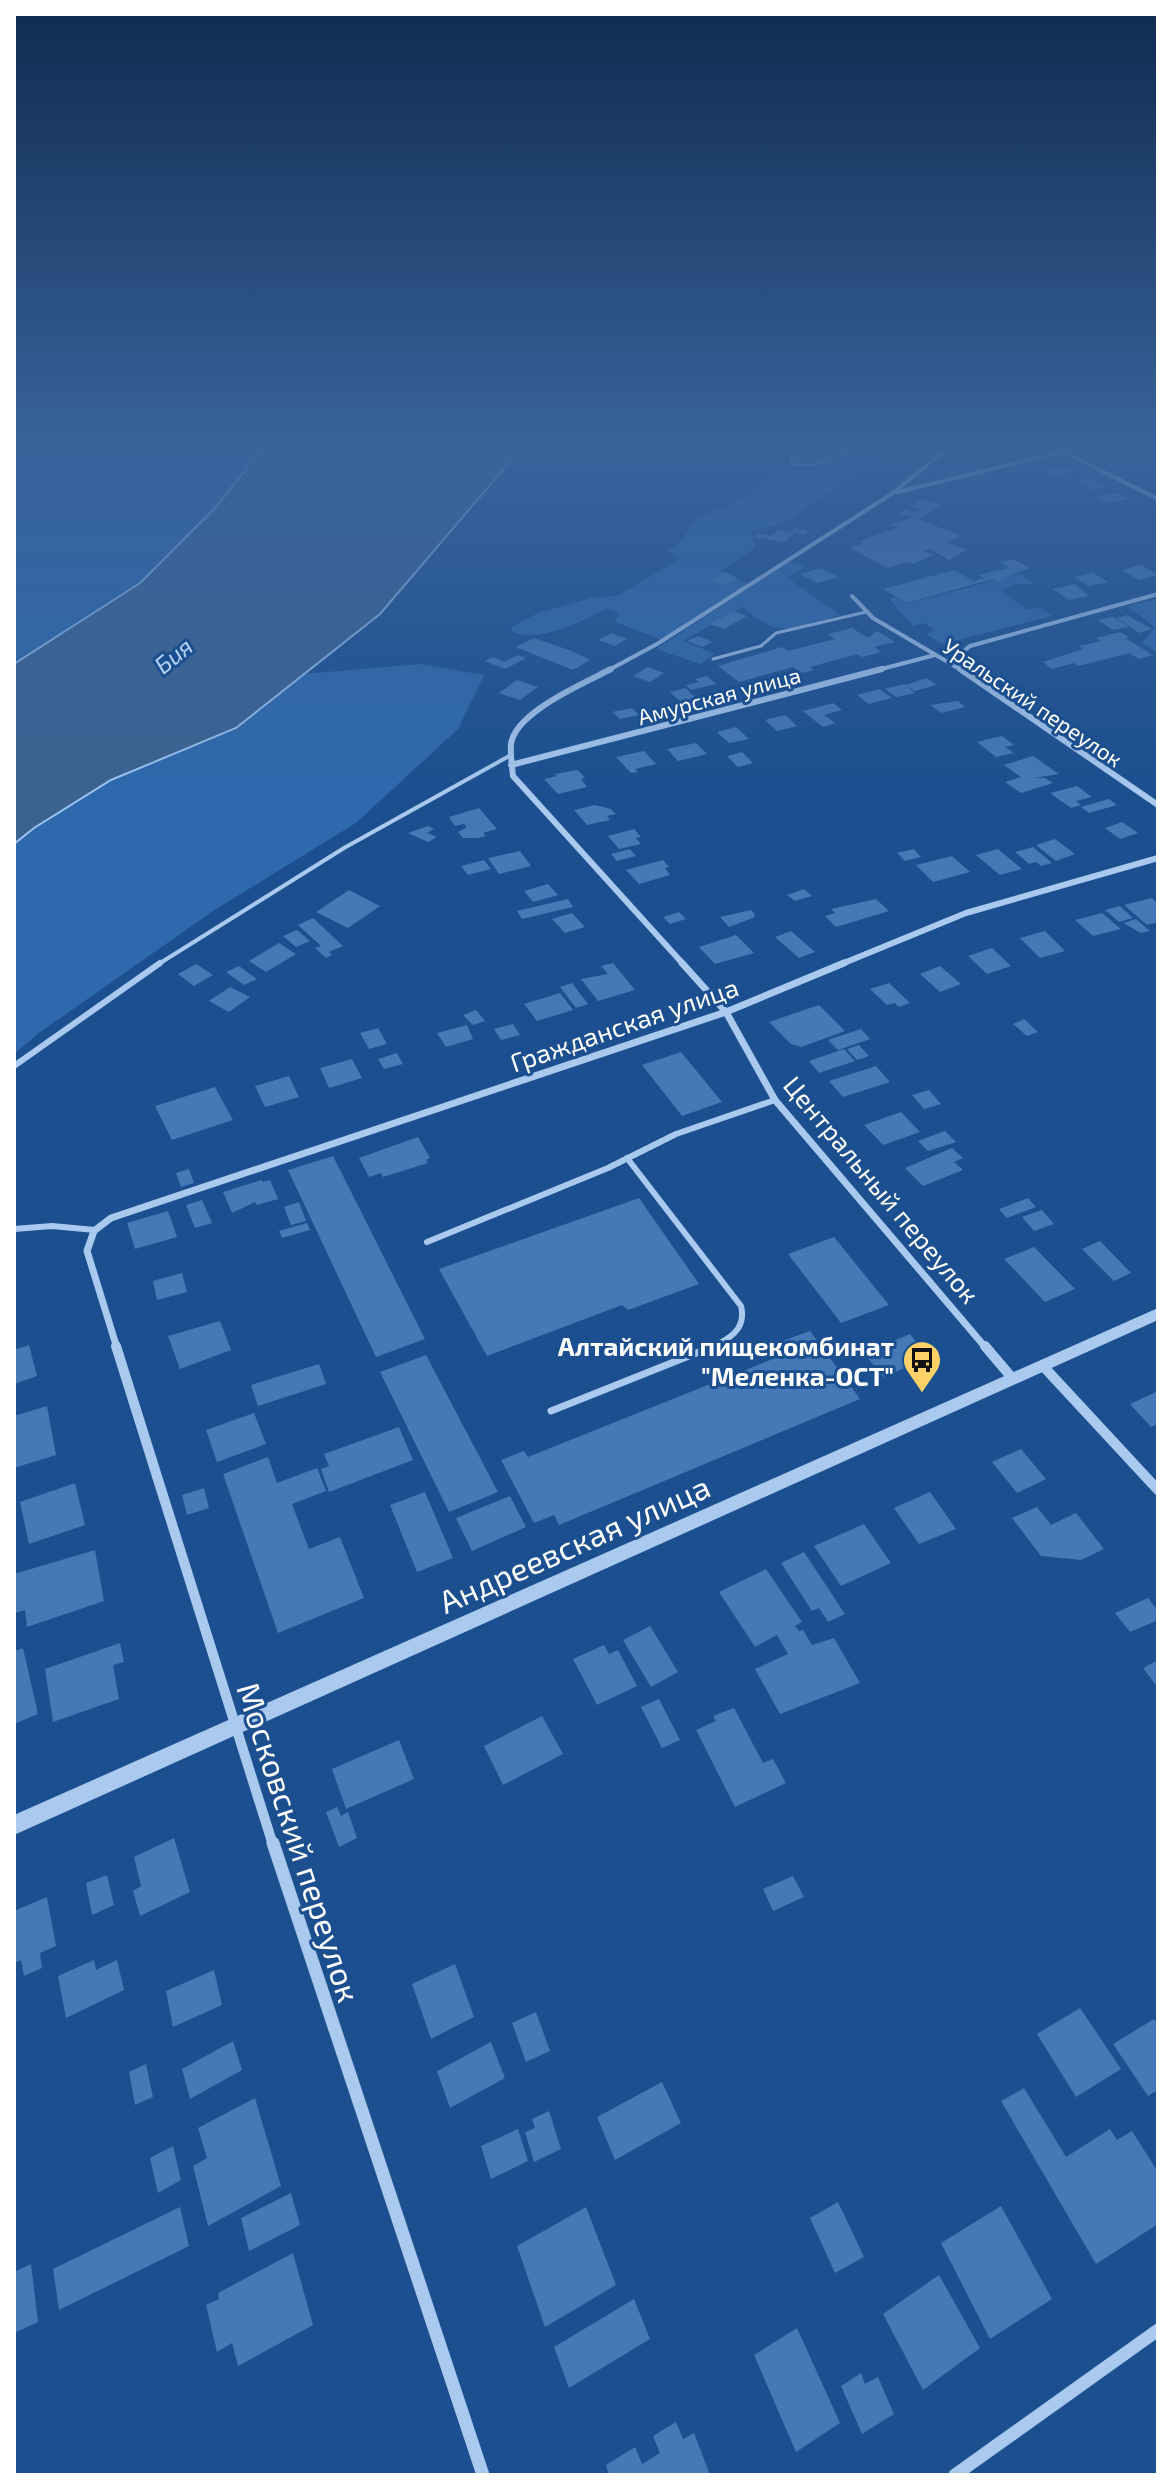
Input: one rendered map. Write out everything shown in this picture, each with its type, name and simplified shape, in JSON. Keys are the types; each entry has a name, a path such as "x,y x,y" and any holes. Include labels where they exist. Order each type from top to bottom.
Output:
{"street":[{"path":"511,765 516,731 542,706 657,644 790,559"},
{"path":"950,662 970,646 1158,594"},
{"name":"Уральский переулок","path":"852,596 866,612 950,662 1158,805"},
{"name":"Амурская улица","path":"511,765 935,655"},
{"name":"Центральный переулок","path":"511,765 513,776 726,1012 775,1100 1013,1379"},
{"name":"Гражданская улица","path":"98,1227 141,1208 726,1012 966,913 1158,858"},
{"name":"Московский переулок","path":"98,1227 87,1242 87,1251 234,1727 483,2475"},
{"name":"Андреевская улица","path":"14,1825 1158,1314"},
{"path":"1043,1366 1158,1490"},
{"path":"955,2475 1158,2330"}],"lane":[{"path":"713,659 761,646 776,633 866,612"},
{"path":"14,1066 100,1004 202,937 394,820 466,783 511,755"},
{"path":"427,1242 627,1158 676,1134 775,1100"},
{"path":"551,1411 726,1341 743,1322 744,1311 738,1299 627,1158"},
{"path":"14,1229 98,1227"}],"shaded area":[{"path":"14,559 164,559 140,583 14,664"},
{"path":"679,559 738,559 720,571 748,584 660,639 615,622 620,613 607,609 547,633 522,635 512,631 511,627 540,612 592,598 619,595"},
{"path":"789,562 805,566 787,578 841,615 800,627 779,628 756,618 742,607 683,641 715,654 700,664 656,649"},
{"path":"1020,574 1035,584 1014,584 1001,591 1026,609 1041,608 1052,616 942,644 926,634 935,630 924,623 913,626 889,599 895,597 905,604"},
{"path":"1158,599 1158,653 1142,643 1155,627 1127,606"},
{"path":"420,664 484,675 458,729 356,823 213,911 39,1033 14,1054 14,844 111,780 236,728 304,674"}],"water":[{"name":"Бия","path":"164,559 427,559 380,614 236,728 111,780 14,844 14,664 140,583"}],"building":[{"path":"871,559 924,559 912,564 907,562 888,568"},
{"path":"1012,559 1030,568 997,581 993,579 906,603 883,589 954,570 974,581 984,578 978,575 1009,568 1000,562"},
{"path":"1141,565 1158,575 1139,580 1122,570"},
{"path":"821,568 838,577 817,583 800,574"},
{"path":"725,572 737,578 727,585 712,581"},
{"path":"1093,573 1108,582 1089,586 1074,577"},
{"path":"1075,584 1088,596 1069,600 1053,589"},
{"path":"734,611 747,616 724,629 710,624"},
{"path":"1127,615 1152,629 1139,633 1117,618"},
{"path":"1113,617 1129,627 1113,630 1098,620"},
{"path":"852,628 868,638 877,631 895,642 874,647 881,652 862,657 857,654 810,667 814,670 802,673 793,667 739,682 718,666 782,647 788,651 835,639 828,634"},
{"path":"1120,632 1153,655 1139,659 1129,653 1052,669 1043,662 1083,649 1079,646 1101,641 1096,638"},
{"path":"611,633 627,639 615,646 598,640"},
{"path":"698,636 713,642 702,647 687,641"},
{"path":"534,638 590,660 573,670 516,647"},
{"path":"518,655 526,658 505,669 485,661 493,657 504,662"},
{"path":"648,667 664,673 650,682 633,676"},
{"path":"707,676 716,684 691,690 686,685 699,682 695,679"},
{"path":"927,678 936,685 915,691 905,685"},
{"path":"517,680 538,687 520,700 499,693"},
{"path":"904,684 915,693 896,697 885,689"},
{"path":"685,688 696,698 681,702 670,692"},
{"path":"880,689 892,698 869,704 857,695"},
{"path":"958,701 965,707 941,713 930,705"},
{"path":"833,703 842,710 824,715 835,723 823,727 803,711"},
{"path":"632,708 639,715 620,719 612,712"},
{"path":"785,715 797,726 777,731 765,720"},
{"path":"736,727 749,739 729,743 717,732"},
{"path":"1002,736 1014,745 1005,747 1014,753 996,757 977,742"},
{"path":"696,743 707,754 678,761 667,749"},
{"path":"644,751 656,764 635,769 638,772 631,773 616,757"},
{"path":"742,752 753,763 738,767 727,756"},
{"path":"1033,756 1059,774 1034,778 1045,778 1053,783 1021,793 1005,782 1021,777 1004,765"},
{"path":"578,770 585,778 581,779 587,787 558,794 544,779 557,776 555,774"},
{"path":"1077,786 1092,797 1076,801 1081,805 1071,808 1050,793"},
{"path":"1109,799 1117,805 1089,813 1081,807"},
{"path":"595,805 611,809 616,814 607,816 610,820 587,825 574,810"},
{"path":"479,808 497,829 483,833 486,836 463,838 458,832 467,827 464,824 455,826 449,817"},
{"path":"1122,822 1138,833 1120,839 1105,828"},
{"path":"428,826 434,829 427,833 437,837 428,842 408,833"},
{"path":"634,829 641,837 636,838 641,844 619,849 608,836"},
{"path":"1055,839 1075,854 1056,861 1036,845"},
{"path":"1033,847 1052,863 1041,866 1036,862 1029,864 1015,852"},
{"path":"630,849 636,856 617,861 611,854"},
{"path":"914,849 921,857 905,861 897,853"},
{"path":"998,849 1022,869 1000,875 976,855"},
{"path":"520,851 531,866 499,874 488,858"},
{"path":"952,856 970,872 933,882 916,865"},
{"path":"484,860 491,869 468,875 461,866"},
{"path":"663,860 669,867 665,868 670,875 639,884 626,870"},
{"path":"548,884 558,895 533,902 524,891"},
{"path":"804,889 812,896 795,901 787,895"},
{"path":"349,890 380,906 348,928 316,912"},
{"path":"1152,898 1158,903 1158,922 1147,925 1124,905"},
{"path":"568,899 573,907 522,919 517,911"},
{"path":"876,899 889,911 836,927 825,916 835,913 831,909"},
{"path":"1120,906 1133,918 1119,922 1105,910"},
{"path":"751,910 755,915 753,918 729,927 720,917"},
{"path":"679,912 686,919 670,924 663,917"},
{"path":"572,913 585,927 565,933 552,919"},
{"path":"1102,913 1121,929 1093,936 1075,920"},
{"path":"313,918 343,946 329,952 332,955 326,958 315,948 321,946 298,925"},
{"path":"1136,919 1150,931 1141,933 1123,923"},
{"path":"297,930 310,941 296,947 283,936"},
{"path":"791,931 815,952 799,958 775,937"},
{"path":"1045,931 1065,951 1040,958 1020,938"},
{"path":"736,935 754,953 715,964 699,947"},
{"path":"279,943 296,954 266,972 249,961"},
{"path":"992,948 1011,966 987,974 968,956"},
{"path":"613,963 635,990 598,1001 581,979 608,974 601,966"},
{"path":"196,964 213,975 194,986 178,974"},
{"path":"239,966 257,979 244,985 226,972"},
{"path":"940,966 961,984 940,992 920,974"},
{"path":"572,983 588,1004 576,1008 560,987"},
{"path":"889,983 910,1003 899,1007 895,1003 887,1005 870,989"},
{"path":"230,987 250,997 229,1012 209,1001"},
{"path":"560,993 573,1010 537,1021 524,1004"},
{"path":"819,1005 845,1031 801,1047 791,1044 769,1022"},
{"path":"476,1010 485,1021 473,1025 463,1015"},
{"path":"1024,1019 1038,1032 1027,1036 1013,1024"},
{"path":"513,1024 520,1035 501,1040 494,1029"},
{"path":"467,1025 473,1039 446,1047 437,1033"},
{"path":"378,1028 387,1044 369,1049 360,1033"},
{"path":"861,1029 870,1039 838,1050 828,1040"},
{"path":"859,1045 869,1056 857,1060 847,1049"},
{"path":"844,1049 855,1061 819,1073 809,1061"},
{"path":"681,1052 722,1102 682,1116 642,1065"},
{"path":"397,1053 403,1064 384,1069 378,1059"},
{"path":"352,1059 362,1078 329,1088 320,1068"},
{"path":"876,1066 890,1082 843,1097 829,1081"},
{"path":"289,1076 299,1097 265,1107 255,1086"},
{"path":"215,1087 233,1120 172,1140 155,1106"},
{"path":"929,1090 941,1104 924,1109 912,1095"},
{"path":"901,1112 920,1132 883,1145 864,1125"},
{"path":"945,1131 956,1142 928,1151 918,1141"},
{"path":"418,1137 430,1158 426,1160 428,1163 383,1177 381,1173 369,1177 359,1158"},
{"path":"952,1148 963,1158 954,1162 963,1170 923,1186 905,1168"},
{"path":"333,1156 425,1339 376,1357 288,1170"},
{"path":"189,1169 194,1183 181,1187 176,1173"},
{"path":"270,1180 278,1199 257,1205 255,1202 232,1213 223,1192"},
{"path":"639,1198 699,1284 628,1310 622,1305 487,1356 439,1269"},
{"path":"1028,1198 1036,1207 1007,1218 999,1209"},
{"path":"202,1200 212,1223 195,1228 186,1205"},
{"path":"299,1202 306,1221 291,1225 284,1207"},
{"path":"1042,1210 1054,1224 1034,1231 1022,1217"},
{"path":"168,1211 177,1237 135,1249 127,1223"},
{"path":"307,1223 310,1230 282,1238 279,1231"},
{"path":"834,1237 889,1305 841,1323 788,1254"},
{"path":"1100,1241 1131,1273 1114,1281 1082,1249"},
{"path":"1034,1247 1075,1289 1045,1302 1004,1259"},
{"path":"182,1273 187,1292 157,1300 153,1281"},
{"path":"220,1321 231,1350 180,1369 168,1336"},
{"path":"810,1331 860,1399 559,1525 554,1515 534,1523 501,1460 524,1451 528,1457 790,1352 782,1341"},
{"path":"910,1334 925,1354 906,1362 910,1366 883,1377 864,1353"},
{"path":"29,1345 37,1376 14,1384 14,1350"},
{"path":"426,1355 498,1492 449,1512 380,1372"},
{"path":"319,1364 326,1384 258,1406 251,1385"},
{"path":"1158,1391 1158,1424 1151,1427 1130,1404"},
{"path":"47,1406 56,1455 14,1468 14,1416"},
{"path":"254,1413 266,1444 217,1462 206,1430"},
{"path":"399,1427 413,1460 329,1492 321,1469 329,1466 324,1454"},
{"path":"1021,1449 1046,1479 1017,1493 992,1462"},
{"path":"268,1457 277,1483 317,1468 326,1491 292,1504 309,1549 340,1537 364,1598 278,1633 223,1474"},
{"path":"75,1483 85,1525 29,1544 20,1502"},
{"path":"204,1488 209,1508 187,1515 182,1495"},
{"path":"425,1492 453,1558 417,1572 390,1505"},
{"path":"930,1492 956,1529 919,1544 894,1508"},
{"path":"510,1496 526,1527 472,1551 456,1518"},
{"path":"1037,1507 1051,1525 1076,1513 1104,1549 1081,1560 1041,1556 1012,1518"},
{"path":"864,1524 891,1563 841,1586 814,1546"},
{"path":"95,1550 104,1601 27,1627 25,1610 15,1613 14,1574"},
{"path":"804,1552 845,1614 828,1622 819,1608 812,1611 781,1563"},
{"path":"766,1569 802,1622 795,1626 799,1631 803,1630 812,1645 834,1638 860,1683 780,1714 755,1669 788,1654 777,1635 755,1647 719,1592"},
{"path":"1148,1598 1158,1611 1158,1620 1130,1632 1115,1613"},
{"path":"650,1626 678,1672 651,1687 623,1640"},
{"path":"120,1643 124,1662 113,1665 119,1699 53,1722 45,1669"},
{"path":"604,1645 609,1654 618,1650 637,1686 597,1705 573,1659"},
{"path":"23,1648 38,1714 14,1724 14,1651"},
{"path":"1158,1660 1158,1688 1143,1668"},
{"path":"659,1699 680,1740 662,1748 641,1707"},
{"path":"734,1708 763,1763 773,1759 786,1783 735,1807 696,1730 716,1721 713,1716"},
{"path":"542,1716 563,1754 503,1785 484,1746"},
{"path":"399,1740 414,1779 346,1809 332,1769"},
{"path":"337,1807 341,1816 348,1812 357,1838 339,1847 326,1812"},
{"path":"174,1838 190,1892 140,1916 133,1891 141,1886 134,1857"},
{"path":"107,1875 114,1905 92,1915 86,1883"},
{"path":"793,1876 804,1897 773,1911 763,1889"},
{"path":"47,1897 56,1946 40,1953 42,1968 24,1976 21,1960 14,1963 14,1911"},
{"path":"94,1960 96,1970 117,1960 124,1990 66,2018 58,1976"},
{"path":"455,1964 474,2017 431,2039 412,1984"},
{"path":"214,1970 222,2005 173,2027 166,1991"},
{"path":"1080,2008 1121,2069 1076,2097 1037,2034"},
{"path":"536,2012 550,2051 526,2062 512,2023"},
{"path":"1154,2019 1158,2025 1158,2090 1148,2096 1113,2044"},
{"path":"233,2041 242,2070 190,2099 182,2069"},
{"path":"491,2042 505,2078 450,2108 437,2071"},
{"path":"146,2064 153,2097 135,2105 129,2072"},
{"path":"662,2082 681,2123 615,2160 597,2117"},
{"path":"1024,2088 1066,2157 1110,2129 1117,2140 1132,2131 1158,2172 1158,2224 1096,2264 1001,2101"},
{"path":"255,2098 281,2186 208,2226 193,2166 207,2158 198,2128"},
{"path":"549,2111 561,2149 534,2162 525,2132 535,2128 532,2119"},
{"path":"518,2129 528,2161 491,2179 481,2146"},
{"path":"173,2146 181,2180 158,2193 150,2158"},
{"path":"291,2193 300,2225 249,2251 241,2218"},
{"path":"838,2202 864,2257 835,2273 810,2218"},
{"path":"1001,2206 1052,2299 990,2339 941,2243"},
{"path":"180,2207 189,2246 59,2310 53,2269"},
{"path":"586,2207 616,2285 545,2327 517,2246"},
{"path":"293,2253 313,2325 238,2366 232,2343 217,2352 206,2305 219,2299 218,2293"},
{"path":"31,2264 38,2322 14,2333 14,2272"},
{"path":"939,2275 980,2348 923,2390 883,2314"},
{"path":"634,2299 650,2339 569,2388 554,2347"},
{"path":"797,2328 840,2423 796,2452 754,2355"},
{"path":"861,2373 865,2384 878,2377 894,2414 862,2434 841,2386"},
{"path":"676,2422 683,2439 694,2433 710,2475 609,2475 606,2465 635,2447 642,2464 660,2453 653,2436"}],"place":[{"name":"Алтайский пищекомбинат \"Меленка-ОСТ\"","path":"922,1394"}]}
